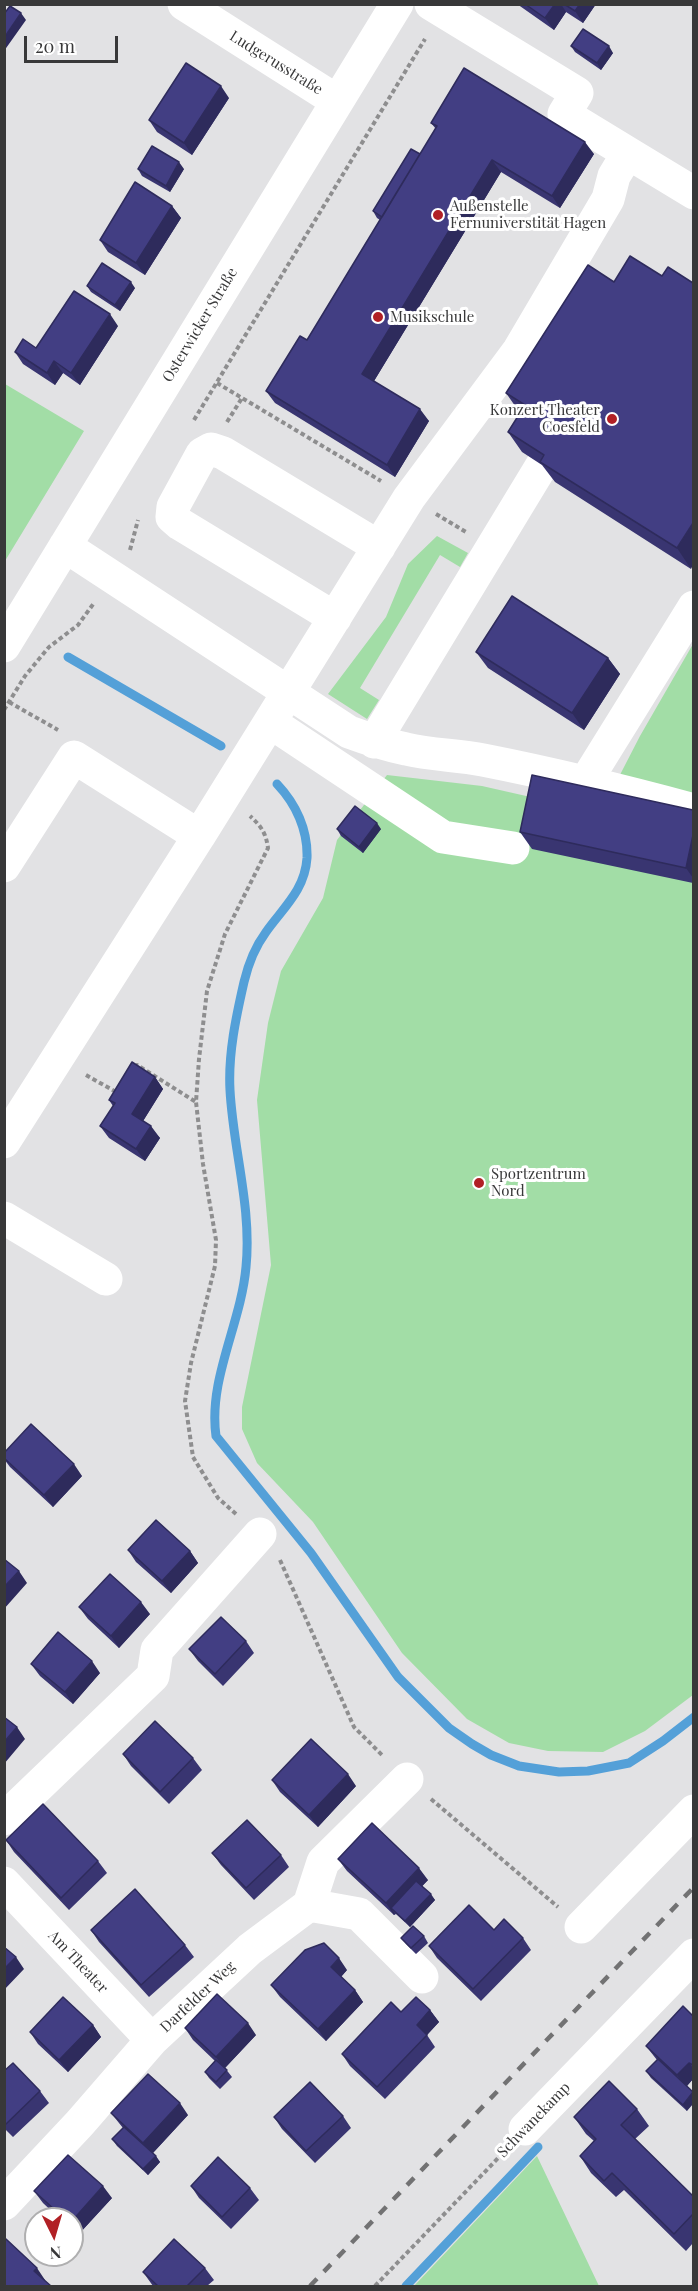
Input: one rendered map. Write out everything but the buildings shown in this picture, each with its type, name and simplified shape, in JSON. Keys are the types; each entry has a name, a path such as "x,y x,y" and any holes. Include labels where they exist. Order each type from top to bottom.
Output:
{"street":[{"name":"Ludgerusstraße","path":"184,4 337,101"},
{"name":"Osterwicker Straße","path":"4,646 397,4"},
{"path":"437,8 577,93 564,114 693,193"},
{"path":"4,1142 199,836 409,498 519,350 608,199 614,176 628,153"},
{"path":"335,618 180,525 172,517 173,507 202,454 211,448 223,453 379,547"},
{"path":"374,741 542,465"},
{"path":"65,546 349,732 408,750 480,759 586,781 693,810"},
{"path":"586,781 693,607"},
{"path":"270,722 443,837 513,848"},
{"path":"4,866 74,757 199,836"},
{"path":"4,1218 106,1279"},
{"path":"4,1820 153,1676 158,1650 260,1534"},
{"path":"407,1779 322,1862 309,1905 359,1914 422,1977"},
{"path":"581,1927 693,1811"},
{"name":"Am Theater","path":"4,1883 152,2040"},
{"name":"Darfelder Weg","path":"4,2204 80,2123 152,2040 249,1949 309,1905"},
{"name":"Schwanekamp","path":"525,2129 693,1955"}],"path":[{"path":"189,429 437,8"},
{"path":"217,383 409,498"},
{"path":"4,710 25,676 49,647 78,625 113,577 132,547 140,512"},
{"path":"9,702 56,727 74,757"},
{"path":"225,794 261,826 267,837 268,848 225,934 207,991 198,1059 196,1102 203,1164 216,1240 215,1266 184,1401 193,1457 218,1498 260,1534 276,1552 354,1727 407,1779 581,1927"},
{"path":"57,1058 118,1093"},
{"path":"130,1074 137,1065 196,1102"},
{"name":"Schwanekamp","path":"375,2286 525,2129"}],"green space":[{"path":"5,384 84,431 5,561"},
{"path":"437,536 468,553 460,567 440,555 360,688 379,700 367,719 328,694 386,617 408,564"},
{"name":"Sportzentrum Nord","path":"693,644 693,1695 645,1731 603,1752 548,1751 509,1743 467,1719 402,1653 313,1522 257,1463 242,1429 242,1407 271,1265 257,1100 268,1023 281,971 323,898 337,840 387,775 482,786 535,798 607,800 640,736"},
{"path":"537,2156 599,2286 414,2286"}],"waterway":[{"path":"68,657 221,746"},
{"path":"277,784 290,800 300,818 307,858 298,889 262,938 252,956 233,1036 230,1090 244,1200 247,1245 243,1288 217,1394 216,1436 311,1553 398,1677 449,1728 472,1744 491,1755 519,1766 559,1772 588,1771 629,1763 694,1717"},
{"path":"406,2286 538,2147"}],"railway":[{"path":"310,2286 694,1887"}],"place":[{"name":"Außenstelle Fernuniverstität Hagen","path":"438,215"},
{"name":"Musikschule","path":"378,317"},
{"name":"Konzert Theater Coesfeld","path":"612,419"},
{"name":"Sportzentrum Nord","path":"479,1183"}]}
